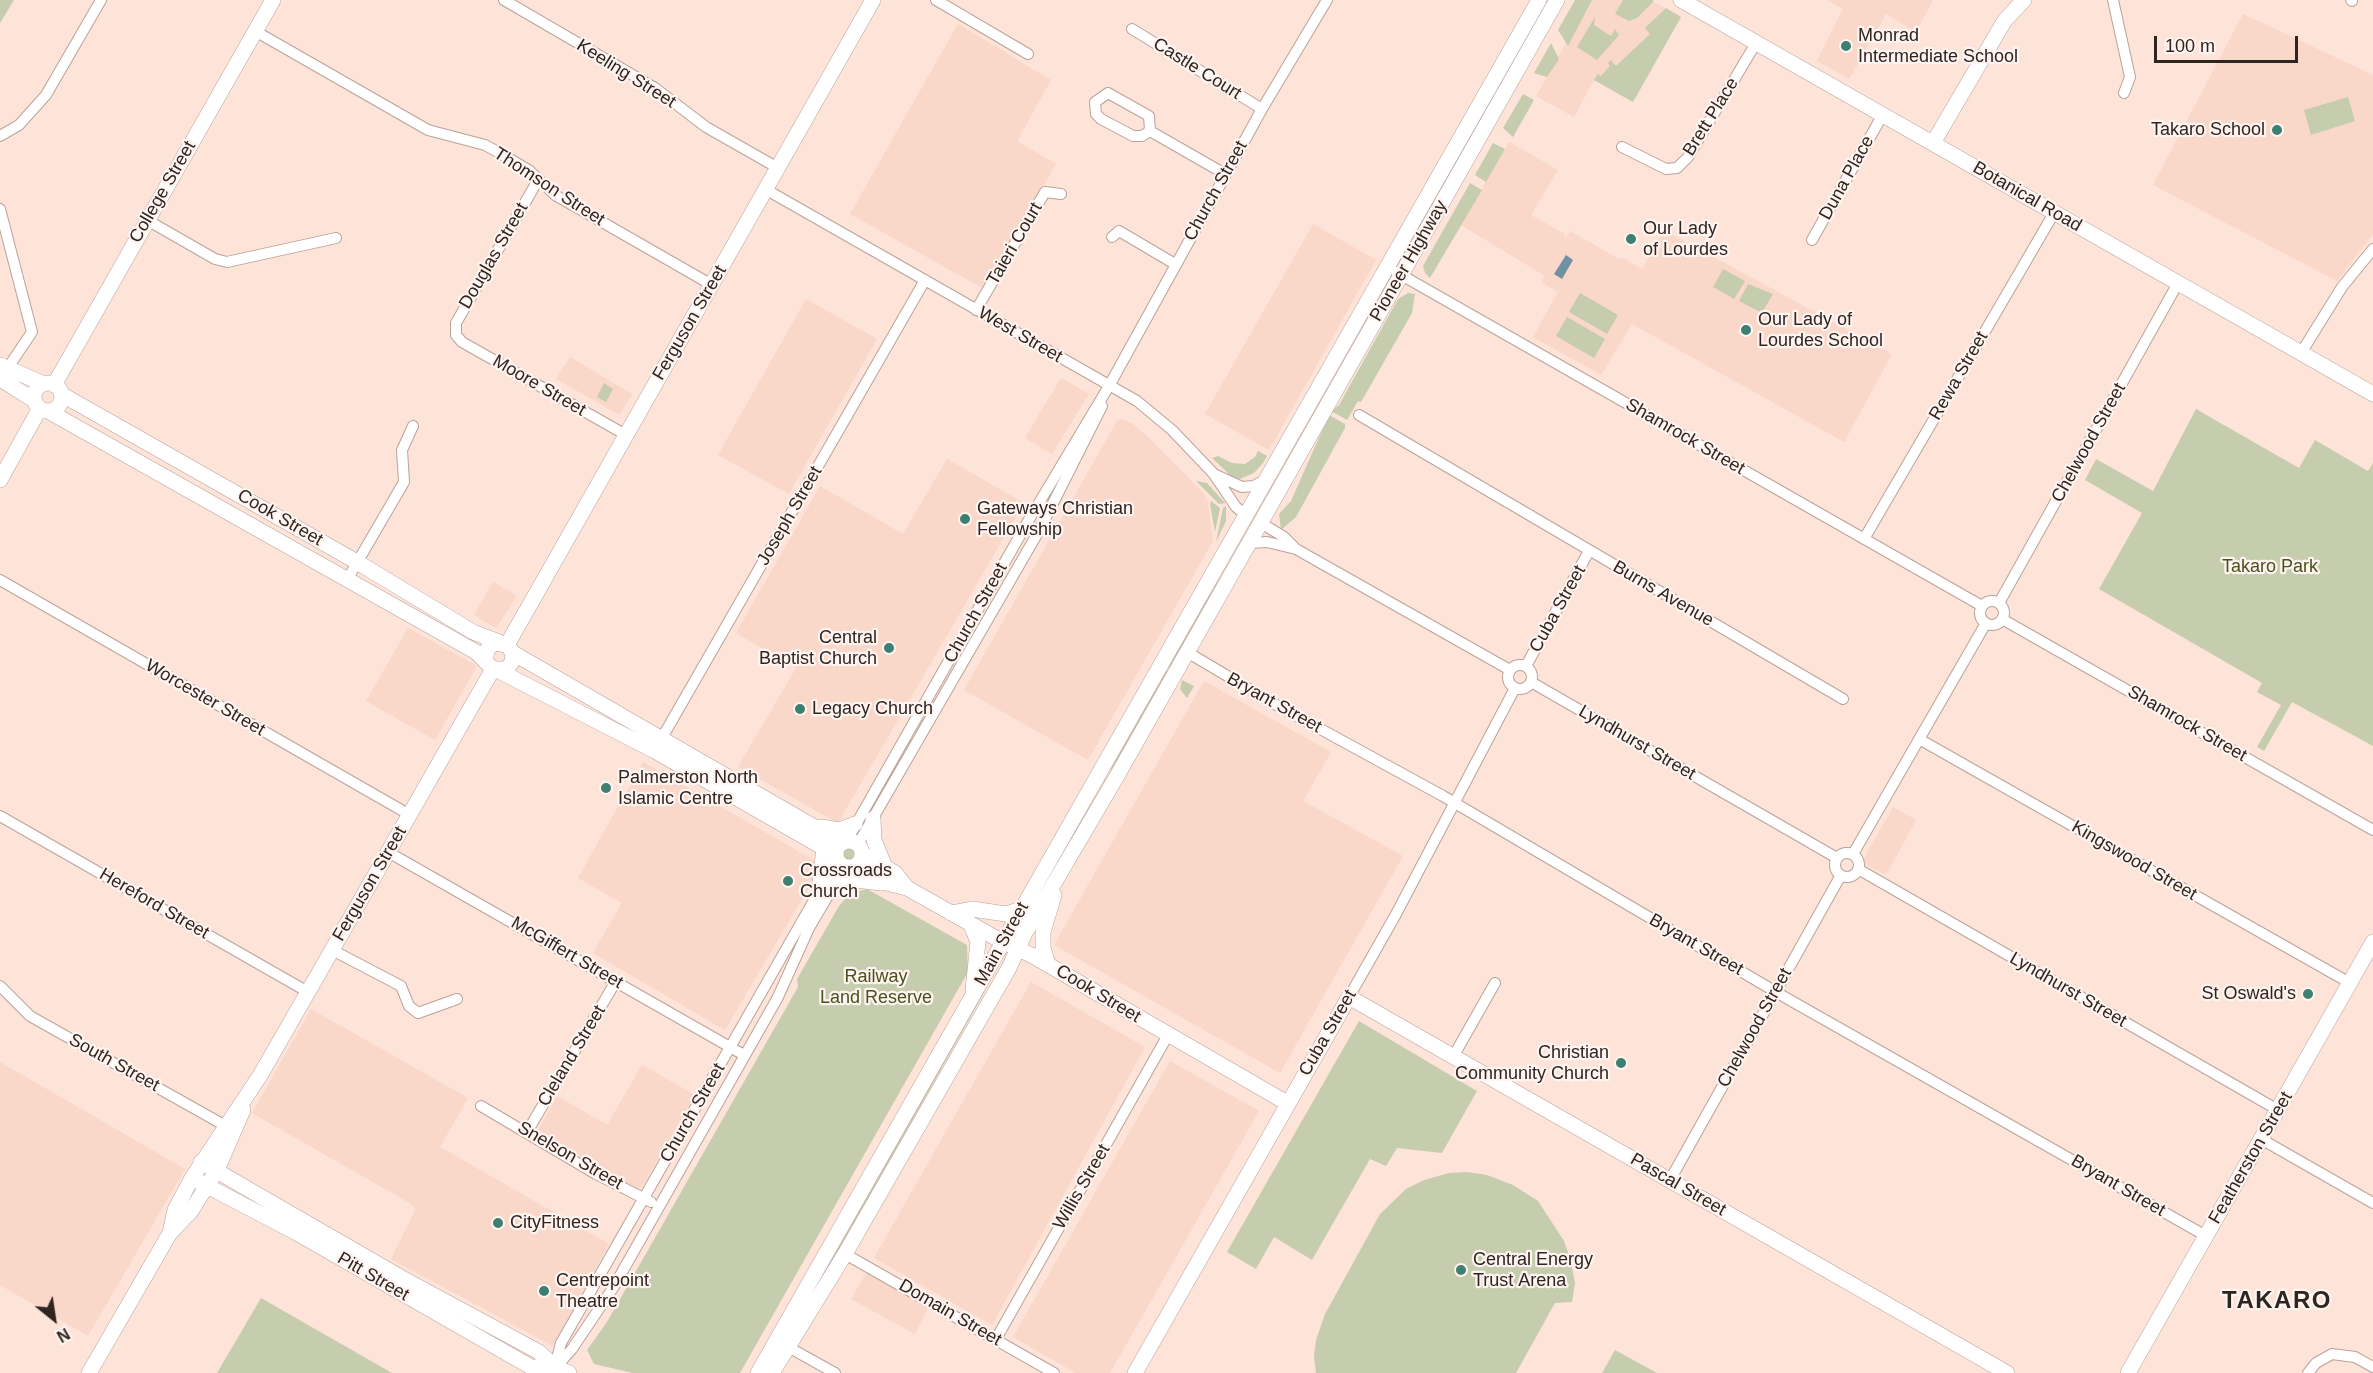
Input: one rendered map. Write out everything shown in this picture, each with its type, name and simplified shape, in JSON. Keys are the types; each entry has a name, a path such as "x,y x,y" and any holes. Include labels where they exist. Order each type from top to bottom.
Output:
{"street":[{"path":"0,136 19,125 46,96 101,0"},
{"name":"College Street","path":"53,388 273,0"},
{"name":"Keeling Street","path":"504,0 655,88 706,127 778,168"},
{"name":"Ferguson Street","path":"506,647 873,0"},
{"path":"936,0 1028,54"},
{"name":"Church Street","path":"845,853 855,824 1027,523 1109,386 1225,174 1327,0"},
{"name":"Pioneer Highway","path":"1395,271 1539,0"},
{"name":"Pioneer Highway","path":"1254,519 1269,477 1331,382 1557,0"},
{"name":"Botanical Road","path":"1681,0 2373,394"},
{"path":"1933,143 2005,20 2024,0"},
{"path":"2113,0 2130,77 2124,93"},
{"name":"Castle Court","path":"1132,29 1262,109"},
{"name":"Thomson Street","path":"255,31 428,130 485,146 530,171 555,195 712,285"},
{"name":"Brett Place","path":"1622,147 1666,169 1677,168 1688,157 1756,43"},
{"path":"1103,94 1113,94 1149,116 1150,131 1142,136 1129,135 1101,119 1096,114 1095,102 1103,94"},
{"name":"Duna Place","path":"1812,240 1882,116"},
{"path":"1150,131 1225,174"},
{"name":"Douglas Street","path":"455,333 456,323 538,180"},
{"name":"West Street","path":"765,189 1137,401 1172,430 1213,473 1236,507 1254,519"},
{"name":"Taieri Court","path":"976,310 1045,192 1061,194"},
{"path":"0,209 32,332 2,371"},
{"name":"Rewa Street","path":"1864,539 2054,213"},
{"path":"147,220 214,259 227,262 336,238"},
{"path":"1112,237 1119,231 1175,264"},
{"path":"2301,353 2342,287 2373,249"},
{"name":"Shamrock Street","path":"1395,271 1982,606"},
{"name":"Joseph Street","path":"659,745 925,280"},
{"name":"Chelwood Street","path":"1999,603 2178,283"},
{"name":"Moore Street","path":"455,333 462,342 626,435"},
{"name":"Cook Street","path":"2,371 53,388 357,562 473,632 506,647 659,745 845,853 886,875 896,873 908,888 971,925 1048,964 1287,1103"},
{"name":"Cook Street","path":"2,371 40,406 347,580 492,666 659,745"},
{"name":"Pioneer Highway","path":"1254,519 1289,462 1303,448 1331,382"},
{"name":"Church Street","path":"559,1371 561,1343 845,853 873,819 1040,529 1098,418 1109,386"},
{"path":"0,480 40,406 37,388 53,388 58,405 40,406"},
{"name":"Burns Avenue","path":"1359,415 1843,699"},
{"path":"347,580 404,482 402,450 413,426"},
{"path":"1213,473 1242,487 1254,486 1269,477"},
{"path":"1254,519 1284,537 1296,549 1510,670"},
{"name":"Main Street","path":"774,1372 845,1254 1025,933 1249,543 1254,519"},
{"name":"Main Street","path":"758,1373 1201,597 1254,519"},
{"path":"1249,543 1267,542 1296,549"},
{"name":"Cuba Street","path":"1526,666 1589,551"},
{"name":"Worcester Street","path":"0,580 410,815"},
{"path":"1990,601 1999,603 2004,612 2002,619 1996,624 1986,623 1981,619 1982,606 1990,601"},
{"name":"Shamrock Street","path":"2002,619 2373,830"},
{"path":"1853,854 1986,623"},
{"path":"506,647 510,666 492,666 488,648 506,647"},
{"name":"Bryant Street","path":"1187,652 1271,702 1453,802 1776,992 2206,1236"},
{"path":"1517,665 1526,666 1532,676 1531,682 1524,689 1515,688 1509,684 1510,670 1517,665"},
{"name":"Ferguson Street","path":"170,1233 175,1210 201,1162 230,1128 410,815 492,666"},
{"name":"Lyndhurst Street","path":"1531,682 1837,858"},
{"name":"Cuba Street","path":"1135,1373 1395,916 1515,688"},
{"name":"Kingswood Street","path":"1919,739 2350,983"},
{"name":"Hereford Street","path":"0,816 308,992"},
{"name":"Cook Street","path":"783,817 810,824 845,853"},
{"path":"845,853 824,871 824,890 856,880 886,875 874,840 873,819"},
{"path":"810,824 839,830 855,824"},
{"name":"McGiffert Street","path":"388,852 744,1055"},
{"path":"1847,853 1853,854 1857,858 1858,870 1848,877 1841,875 1836,871 1837,858 1847,853"},
{"name":"Lyndhurst Street","path":"1858,870 2278,1110"},
{"name":"Chelwood Street","path":"1670,1180 1841,875"},
{"path":"1048,964 1043,948 1043,932 1057,880"},
{"name":"Church Street","path":"559,1371 612,1291 778,995 824,890"},
{"path":"951,913 972,909 1006,914 1021,909"},
{"path":"971,925 978,942 972,996"},
{"name":"Featherston Street","path":"2128,1373 2373,942"},
{"path":"332,950 401,986 410,1006 418,1013 457,999"},
{"name":"Cleland Street","path":"527,1132 616,981"},
{"path":"1453,1057 1495,983"},
{"name":"South Street","path":"0,986 30,1016 230,1128"},
{"name":"Pascal Street","path":"1349,997 2007,1373"},
{"name":"Willis Street","path":"996,1339 1168,1035"},
{"name":"Snelson Street","path":"481,1106 596,1174 658,1206"},
{"name":"Ferguson Street","path":"89,1373 170,1233 185,1219 217,1170 230,1128"},
{"path":"2261,1139 2373,1203"},
{"name":"Pitt Street","path":"201,1162 400,1284"},
{"name":"Pitt Street","path":"192,1178 294,1232 539,1352 559,1371"},
{"name":"Domain Street","path":"845,1254 1054,1373"},
{"path":"790,1348 835,1373"},
{"path":"2308,1373 2316,1363 2332,1354 2355,1356 2373,1367"}],"shaded area":[{"path":"1590,0 1650,0 1681,17 1633,102 1594,80 1574,117 1536,96"},
{"name":"Monrad Intermediate School","path":"1827,0 1933,0 1916,32 1886,14 1849,79 1817,61 1843,9"},
{"name":"Takaro School","path":"2243,14 2373,75 2373,234 2337,281 2153,185"},
{"path":"958,24 1051,80 1017,141 1056,164 984,289 850,214"},
{"name":"Our Lady of Lourdes School","path":"1509,142 1558,170 1531,215 1565,234 1565,240 1570,231 1617,258 1625,259 1642,269 1664,230 1892,354 1844,442 1632,324 1601,375 1533,337 1558,292 1541,282 1545,276 1461,225"},
{"path":"1313,224 1376,260 1269,450 1205,414"},
{"path":"806,299 877,339 789,494 718,455"},
{"path":"570,357 632,394 620,415 556,379"},
{"path":"1061,378 1089,394 1052,454 1025,438"},
{"path":"1122,419 1133,424 1150,439 1204,494 1208,502 1213,541 1088,760 964,690 1117,421"},
{"path":"947,459 1024,503 838,823 738,767 796,668 736,633 820,486 903,534"},
{"path":"493,582 517,596 496,628 474,615"},
{"path":"408,628 477,666 435,740 366,701"},
{"path":"1204,681 1331,752 1303,801 1403,856 1280,1073 1054,945"},
{"path":"643,762 822,865 725,1030 593,953 622,903 578,878"},
{"path":"1893,807 1916,820 1886,875 1865,864 1863,860"},
{"path":"1031,982 1145,1047 992,1325 874,1258"},
{"path":"311,1009 468,1098 440,1147 609,1244 553,1346 391,1259 416,1209 408,1202 252,1113"},
{"path":"1170,1061 1259,1111 1110,1373 1076,1373 1013,1337"},
{"path":"0,1062 185,1169 88,1336 0,1285"},
{"path":"642,1065 695,1095 639,1191 537,1132 557,1096 607,1125"},
{"path":"867,1272 928,1308 915,1334 851,1299"}],"green space":[{"path":"0,0 14,0 0,23"},
{"path":"1575,0 1592,0 1568,46 1558,30"},
{"path":"1623,0 1654,1 1637,18 1629,21 1615,14"},
{"path":"1666,8 1681,17 1633,102 1594,80 1598,74 1601,76 1610,66 1608,63 1611,60 1616,66 1650,34 1645,28"},
{"path":"1595,17 1594,25 1611,36 1615,29 1619,35 1597,60 1577,47"},
{"path":"1539,18 1405,256 1402,254 1522,42"},
{"path":"1551,43 1559,59 1547,77 1534,73"},
{"path":"1523,94 1534,100 1513,137 1503,128"},
{"path":"2348,97 2355,121 2311,135 2304,110"},
{"path":"1493,143 1505,149 1486,182 1475,175"},
{"path":"1470,183 1482,190 1430,278 1423,266"},
{"path":"1723,269 1745,281 1734,299 1713,287"},
{"path":"1748,284 1773,294 1762,313 1739,301"},
{"path":"1408,293 1415,294 1412,313 1361,402 1358,401 1347,420 1331,411 1339,405 1398,299"},
{"path":"1580,293 1618,315 1607,334 1569,312"},
{"path":"1567,317 1605,339 1594,358 1556,336"},
{"path":"604,383 613,389 606,402 597,397"},
{"name":"Takaro Park","path":"2196,409 2299,468 2315,440 2368,471 2373,463 2373,746 2292,702 2264,751 2257,747 2281,705 2257,692 2262,683 2099,589 2142,513 2085,480 2096,459 2153,491"},
{"path":"1329,415 1345,424 1345,428 1296,517 1281,530 1279,514 1291,501"},
{"path":"1258,451 1267,456 1263,463 1254,473 1240,479 1231,476 1212,458 1218,456 1232,463 1245,464 1255,457"},
{"path":"1196,481 1207,483 1225,503 1219,504"},
{"path":"1211,501 1220,508 1215,532 1210,504"},
{"path":"1226,506 1226,521 1216,542 1223,508"},
{"path":"1217,583 1219,584 1171,669 1167,666"},
{"path":"1165,670 1169,672 1114,768 1108,771"},
{"path":"1182,680 1194,686 1187,698 1180,689"},
{"path":"846,847 852,847 857,855 855,861 846,863 841,858 841,852"},
{"name":"Railway Land Reserve","path":"867,889 967,945 968,972 740,1373 633,1373 594,1364 587,1350 607,1322 798,987 797,979 839,906 850,893"},
{"path":"985,991 791,1336 774,1356 967,1018"},
{"path":"1359,1021 1477,1091 1442,1153 1397,1148 1386,1166 1370,1159 1312,1260 1274,1237 1256,1269 1227,1252"},
{"name":"Central Energy Trust Arena","path":"1467,1172 1487,1175 1513,1185 1538,1201 1564,1241 1570,1258 1575,1283 1572,1302 1555,1303 1516,1373 1316,1373 1314,1357 1316,1340 1325,1314 1380,1214 1406,1189 1424,1180 1449,1173"},
{"path":"261,1298 392,1373 217,1373"},
{"path":"1615,1350 1657,1373 1602,1373"}],"water":[{"path":"1566,255 1573,260 1562,279 1554,274"}],"place":[{"name":"Monrad Intermediate School","path":"1846,46"},
{"name":"Takaro School","path":"2277,130"},
{"name":"Our Lady of Lourdes","path":"1631,239"},
{"name":"Our Lady of Lourdes School","path":"1746,330"},
{"name":"Gateways Christian Fellowship","path":"965,519"},
{"name":"Central Baptist Church","path":"889,648"},
{"name":"Legacy Church","path":"800,709"},
{"name":"Palmerston North Islamic Centre","path":"606,788"},
{"name":"Crossroads Church","path":"788,881"},
{"name":"St Oswald's","path":"2308,994"},
{"name":"Christian Community Church","path":"1621,1063"},
{"name":"CityFitness","path":"498,1223"},
{"name":"Central Energy Trust Arena","path":"1461,1270"},
{"name":"Centrepoint Theatre","path":"544,1291"}],"district":[{"name":"TAKARO","path":"2277,1301"}]}
